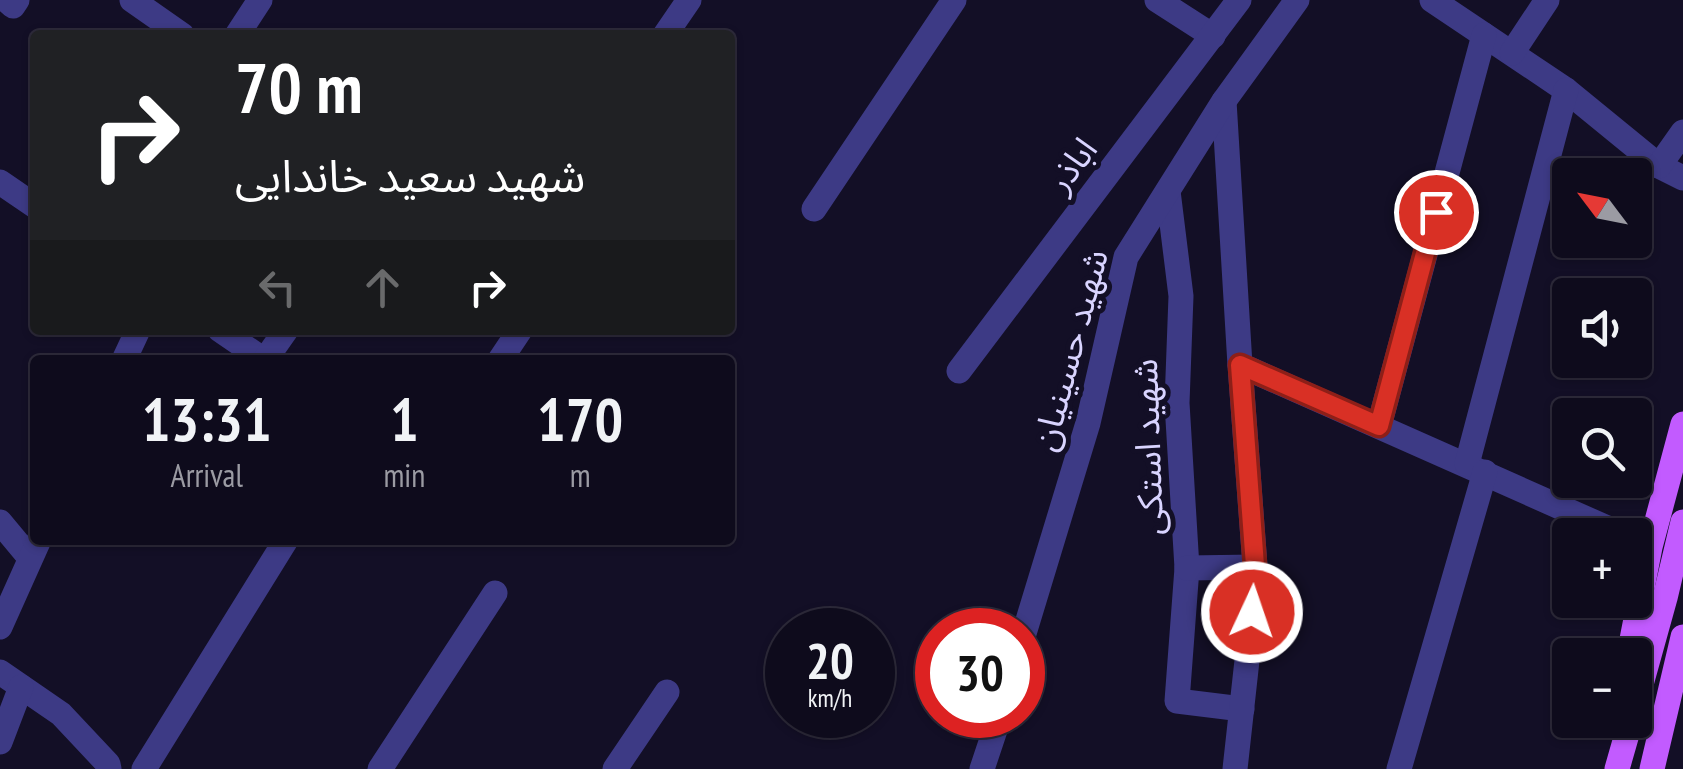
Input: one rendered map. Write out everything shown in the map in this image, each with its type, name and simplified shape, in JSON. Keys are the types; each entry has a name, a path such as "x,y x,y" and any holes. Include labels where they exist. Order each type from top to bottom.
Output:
{"main road":[{"path":"1651,518 1683,424"},
{"path":"1652,645 1683,522"},
{"path":"1652,769 1683,637"},
{"path":"1663,769 1683,708"},
{"path":"1607,769 1613,738"},
{"path":"1617,769 1626,738"}],"street":[{"path":"6,0 14,6 18,0"},
{"path":"132,0 175,30"},
{"path":"241,30 260,0"},
{"path":"669,30 689,0"},
{"path":"814,209 954,0"},
{"path":"1157,0 1213,36"},
{"name":"اباذر","path":"958,371 1239,0"},
{"name":"شهید حسینیان","path":"1032,608 1088,423 1126,257 1224,101 1297,0"},
{"path":"1512,54 1548,0"},
{"path":"1436,1 1566,90 1659,166 1683,178"},
{"path":"1379,426 1484,35"},
{"path":"1399,769 1566,90"},
{"path":"1224,101 1256,579 1236,769"},
{"path":"1659,166 1683,132"},
{"path":"0,182 30,203"},
{"name":"شهید استکی","path":"1168,191 1181,296 1177,403 1187,568 1177,701 1242,709"},
{"path":"228,335 258,355"},
{"path":"1240,365 1586,518"},
{"path":"0,522 34,549 0,627"},
{"path":"144,769 283,545"},
{"path":"1187,568 1255,567"},
{"path":"380,769 495,593"},
{"path":"0,742 11,679 60,714 109,769"},
{"path":"615,769 667,692"},
{"path":"982,769 992,738"}],"route":[{"path":"1252,612 1256,579 1240,365 1379,426 1436,212"}]}
